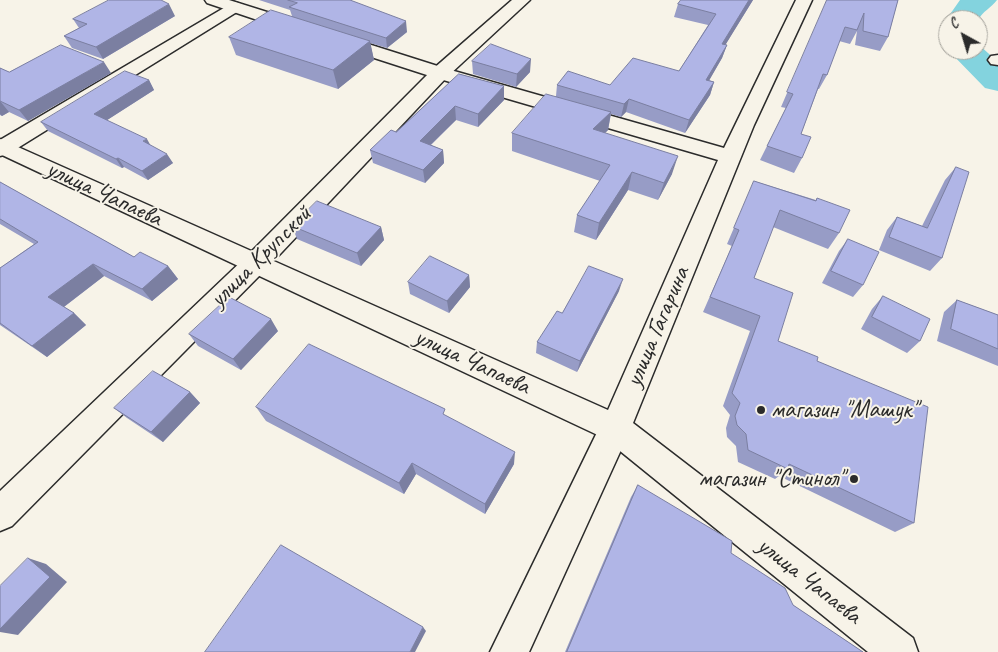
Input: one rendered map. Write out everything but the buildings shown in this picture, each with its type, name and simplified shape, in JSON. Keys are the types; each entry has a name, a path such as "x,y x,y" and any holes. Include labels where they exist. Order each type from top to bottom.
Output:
{"street":[{"path":"213,0 440,73 731,157"},
{"name":"улица Крупской","path":"0,514 256,263 440,73 522,0"},
{"name":"улица Гагарина","path":"509,652 615,428 731,157 804,0"},
{"path":"1,148 234,7"},
{"name":"улица Чапаева","path":"1,148 615,428 899,652"}],"waterway":[{"path":"968,10 971,6 982,0"},
{"path":"976,60 998,80"}],"place":[{"name":"магазин \"Машук\"","path":"761,410"},
{"name":"магазин \"Стинол\"","path":"854,479"}]}
